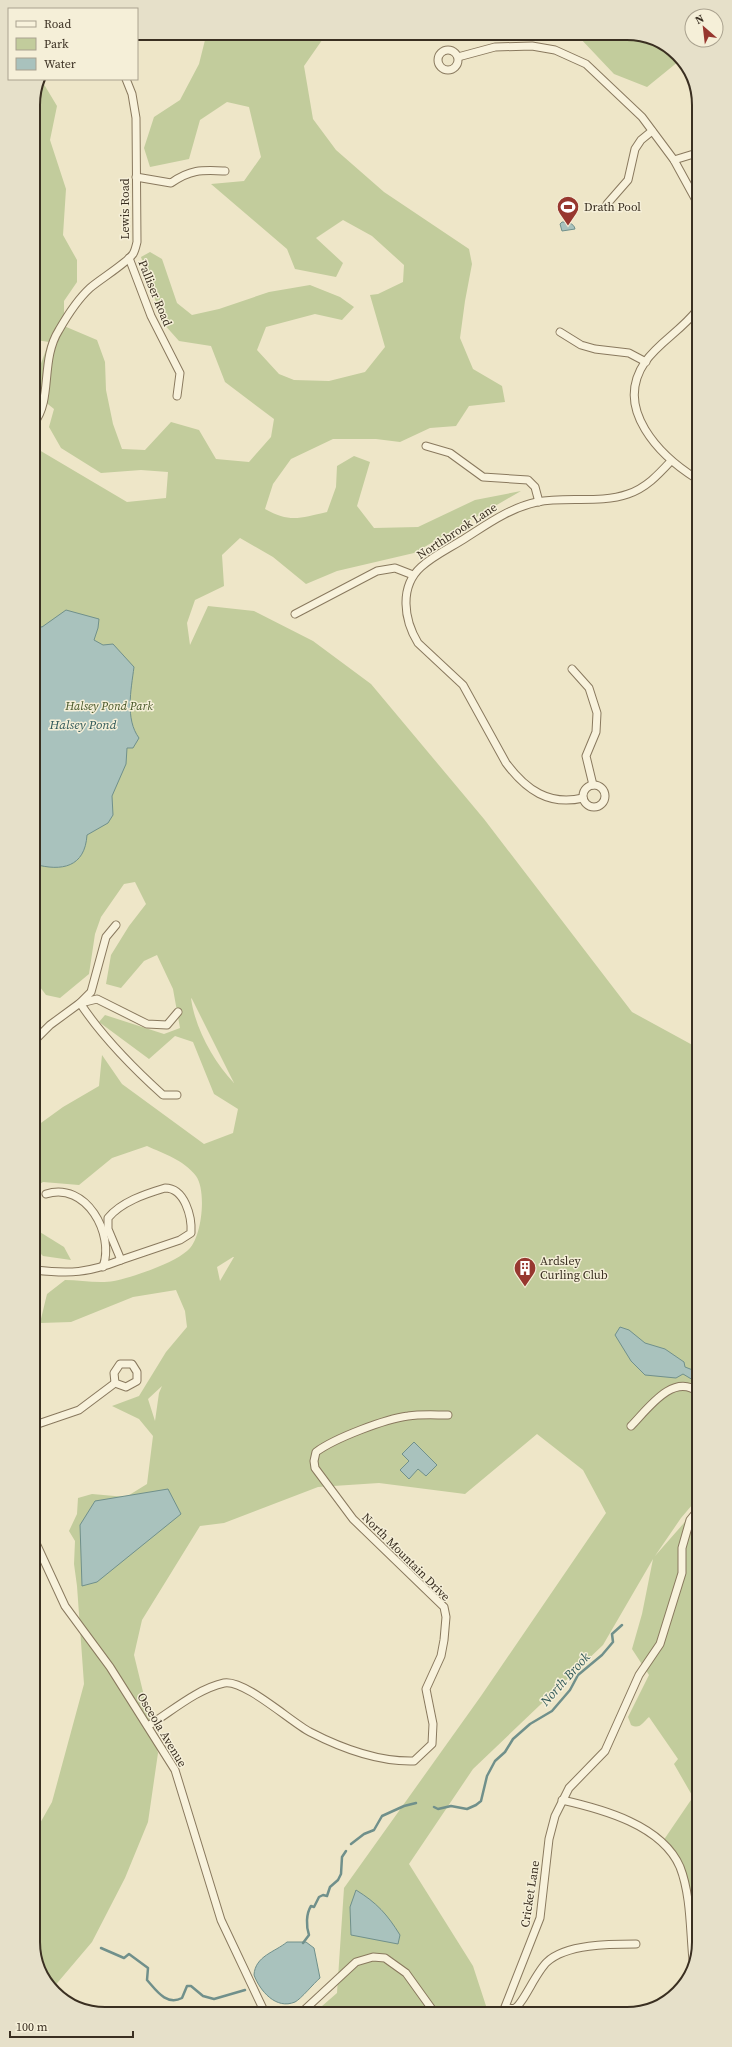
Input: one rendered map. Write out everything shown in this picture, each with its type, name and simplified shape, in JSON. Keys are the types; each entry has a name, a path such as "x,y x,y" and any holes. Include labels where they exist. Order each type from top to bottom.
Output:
{"street":[{"path":"458,57 506,46 532,46 565,53 586,64 600,75 631,105 674,160 692,193"},
{"name":"Lewis Road","path":"40,413 44,400 47,360 51,345 58,330 89,290 133,254 137,242 136,118 132,94 126,80"},
{"path":"607,204 628,180 636,149 641,140 652,131"},
{"path":"674,160 692,155"},
{"path":"136,177 144,177 164,183 171,183 185,173 195,171 225,171"},
{"name":"Palliser Road","path":"128,258 151,316 180,373 177,396"},
{"path":"692,315 646,362 640,371 636,389 638,412 650,439 671,461 692,476"},
{"path":"560,332 581,345 595,349 629,353 646,362"},
{"path":"426,446 450,453 483,477 528,480 535,487 539,502"},
{"name":"Northbrook Lane","path":"583,798 564,802 545,797 522,781 506,763 463,685 418,643 406,614 405,604 413,575 429,560 510,510 539,502 605,498 628,494 647,485 671,461"},
{"path":"295,614 377,571 395,568 413,575"},
{"path":"572,669 579,675 589,688 597,713 596,732 586,756 593,785"},
{"path":"597,785 603,789 605,798 600,805 592,806 586,803 583,798 586,788 597,785"},
{"path":"40,1035 50,1025 80,1003 91,992 106,937 116,925"},
{"path":"80,1003 97,999 147,1024 167,1025 178,1012"},
{"path":"80,1003 94,1024 141,1076 162,1095 177,1095"},
{"path":"40,1271 76,1273 103,1267 180,1240 191,1233 190,1220 179,1193 171,1188 165,1188 148,1193 113,1211 108,1218 108,1230 121,1260"},
{"path":"46,1194 56,1191 69,1194 85,1203 94,1213 105,1238 107,1256 103,1267"},
{"path":"40,1423 79,1410 115,1383"},
{"path":"631,1426 665,1392 684,1385 692,1389"},
{"name":"North Mountain Drive","path":"148,1726 198,1694 226,1683 243,1686 310,1732 362,1753 394,1762 414,1761 432,1744 433,1724 426,1689 441,1656 446,1617 444,1607 353,1520 321,1478 315,1468 314,1461 316,1452 321,1448 337,1440 391,1419 409,1416 448,1415"},
{"name":"Cricket Lane","path":"506,2007 540,1918 549,1839 555,1816 569,1788 604,1751 639,1675 660,1644 682,1573 682,1548 692,1518"},
{"name":"Osceola Avenue","path":"40,1551 65,1606 110,1667 175,1770 221,1920 262,2007"},
{"path":"562,1800 599,1809 634,1824 658,1840 670,1853 679,1866 684,1882 691,1946"},
{"path":"515,2007 520,2004 539,1970 554,1956 562,1951 605,1944 636,1944"},
{"path":"307,2007 356,1962 373,1957 385,1958 406,1973 430,2007"}],"green space":[{"name":"Halsey Pond Park","path":"205,40 322,40 304,66 313,119 336,150 384,192 469,249 472,264 460,338 473,369 502,386 505,402 469,406 456,426 430,428 400,442 376,439 333,439 291,459 273,484 265,509 288,518 327,512 336,487 337,466 354,456 370,462 357,506 374,528 418,527 475,500 521,491 414,553 337,571 306,584 273,557 240,538 222,555 224,586 195,600 187,623 190,645 208,606 254,611 313,641 371,684 484,819 632,1012 692,1045 692,1505 681,1518 655,1556 692,1514 692,1795 674,1764 678,1759 649,1717 637,1727 631,1725 628,1717 649,1675 632,1649 642,1614 653,1559 603,1645 473,1769 409,1864 473,1966 486,2007 321,2007 337,1993 344,1888 481,1696 606,1513 583,1470 537,1434 465,1494 379,1483 318,1487 224,1523 200,1526 142,1620 134,1655 158,1753 148,1822 125,1878 92,1942 56,1985 47,1971 42,1959 40,1942 40,1823 52,1802 84,1684 74,1564 75,1541 69,1531 77,1514 78,1498 92,1494 126,1497 147,1484 153,1436 139,1419 112,1406 139,1396 166,1352 187,1327 185,1311 176,1290 133,1297 71,1322 40,1323 47,1294 65,1280 96,1282 114,1281 141,1273 172,1261 187,1251 196,1237 202,1203 199,1183 191,1170 173,1158 147,1146 112,1158 79,1185 43,1182 40,1184 40,1124 63,1107 99,1086 102,1055 122,1084 204,1144 233,1133 238,1109 214,1094 193,1042 175,1036 149,1059 99,1022 105,1015 164,1034 180,1028 173,989 157,955 144,961 121,988 106,984 111,955 129,926 146,904 135,882 124,884 101,917 95,934 89,974 60,998 46,995 40,987 40,451 127,502 166,498 168,472 141,470 101,473 61,448 49,427 54,409 40,398 40,366 49,342 40,341 40,101 44,84 57,106 50,140 66,189 63,235 77,260 77,282 64,301 64,326 97,340 105,362 106,390 113,424 122,449 145,450 171,422 199,430 216,459 249,462 271,437 274,419 225,382 211,346 179,341 163,323 141,257 150,252 162,259 177,303 192,315 219,309 269,292 310,285 340,297 354,307 342,320 315,314 266,327 257,350 279,374 294,380 329,381 365,372 385,347 370,295 378,294 403,282 404,265 372,236 343,220 316,238 343,263 336,277 295,269 287,249 211,184 244,181 261,157 249,107 227,102 200,120 189,159 150,167 144,148 154,117 180,100 199,64","holes":["191,998 234,1083 219,1065 206,1044 196,1021","234,1257 220,1281 217,1267","162,1386 159,1393 155,1421 148,1399"]},
{"path":"582,40 631,40 644,42 666,53 676,63 647,87 614,74"},
{"path":"40,1232 64,1247 71,1260 43,1256 40,1253"},
{"path":"692,1798 692,1945 688,1911 679,1866 661,1844"}],"water":[{"name":"Drath Pool","path":"562,222 572,224 575,229 562,231 560,224"},
{"name":"Halsey Pond","path":"66,610 99,619 94,640 103,645 113,644 134,667 130,713 139,738 133,748 127,748 126,764 112,796 113,815 108,823 87,835 82,854 77,860 63,867 40,865 40,627 42,627"},
{"path":"620,1327 629,1330 645,1343 665,1349 684,1362 685,1367 692,1370 692,1379 683,1374 676,1378 645,1375 631,1361 615,1335"},
{"path":"414,1442 437,1465 426,1476 418,1469 409,1479 400,1470 409,1461 402,1454"},
{"path":"168,1489 181,1514 97,1582 82,1586 80,1525 95,1501"},
{"path":"356,1890 376,1904 391,1921 400,1935 398,1944 351,1935 350,1907"},
{"path":"287,1942 306,1942 314,1948 320,1978 298,2000 288,2004 275,2001 270,1998 260,1987 254,1975 258,1963 266,1955"}],"waterway":[{"name":"North Brook","path":"434,1807 438,1809 451,1806 467,1809 481,1801 487,1776 495,1761 505,1752 513,1739 530,1724 552,1711 570,1690 578,1675 602,1655 613,1642 612,1634 622,1625"},
{"name":"North Brook","path":"351,1844 364,1834 374,1830 382,1816 404,1806 416,1803"},
{"name":"North Brook","path":"303,1943 309,1935 307,1928 309,1909 311,1906 314,1907 319,1897 323,1895 327,1896 330,1887 338,1880 341,1874 342,1857 346,1851"},
{"name":"North Brook","path":"101,1948 124,1958 129,1954 148,1968 147,1980 162,1996 171,2000 182,1998 187,1986 191,1986 203,1996 214,1999 245,1990"}],"place":[{"name":"Drath Pool","path":"568,226"},
{"name":"Ardsley Curling Club","path":"525,1288"}]}
